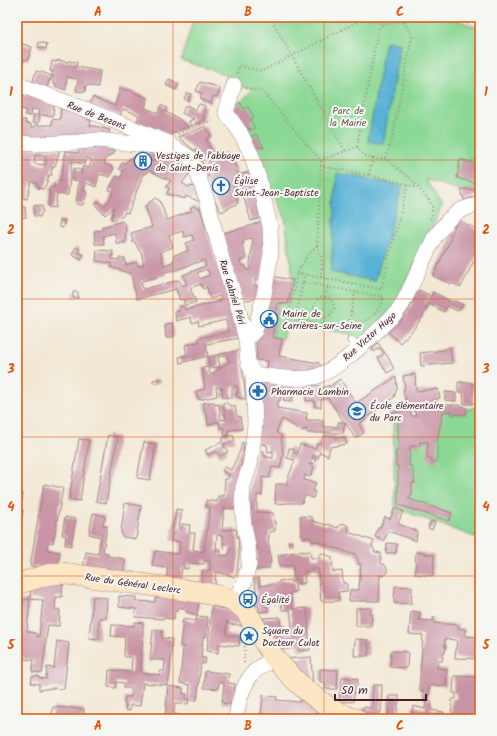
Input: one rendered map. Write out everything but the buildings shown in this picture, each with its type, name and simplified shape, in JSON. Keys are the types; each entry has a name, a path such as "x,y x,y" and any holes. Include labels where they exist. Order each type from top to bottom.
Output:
{"street":[{"path":"471,17 480,20"},
{"path":"235,80 226,112 240,132 251,154 260,182 270,228 271,253 264,295 255,331 246,340"},
{"name":"Rue de Bezons","path":"17,84 169,143 176,142"},
{"path":"17,143 43,144 97,140 176,142"},
{"name":"Rue Gabriel Péri","path":"176,142 183,153 190,158 195,167 207,200 223,262 237,303 246,340 248,362 253,374 255,424 250,465 243,486 242,503 249,565 240,606"},
{"name":"Rue Victor Hugo","path":"253,374 308,378 326,373 355,344 397,312 402,305 434,238 448,220 459,211 480,204"},
{"name":"Rue du Général Leclerc","path":"17,584 47,575 62,573 199,592 240,606"},
{"path":"240,606 274,658 286,672 322,702 348,718"},
{"path":"236,719 243,688 254,672 274,658"}],"path":[{"path":"270,17 345,151"},
{"path":"321,161 262,91 235,80 239,66 262,71 367,17"},
{"path":"357,147 378,29 390,17"},
{"path":"385,158 392,140 412,36 401,17"},
{"path":"176,142 216,118"},
{"path":"321,161 357,147"},
{"path":"357,147 364,155 379,160 385,158"},
{"path":"369,175 373,158"},
{"path":"320,166 369,175 419,188 400,169 385,158"},
{"path":"321,161 317,246 322,260 321,277"},
{"path":"297,273 381,290 408,184"},
{"path":"287,330 297,273 307,256 317,246"},
{"path":"303,282 384,297 382,304 368,319 348,328 295,319 304,275"},
{"path":"325,297 328,287"},
{"path":"348,328 355,292"},
{"path":"325,297 332,300 334,308 330,314 323,316 317,313 314,307 316,300 325,297"},
{"path":"321,323 323,316"},
{"path":"243,688 245,642"}],"green space":[{"name":"Parc de la Mairie","path":"194,17 450,17 480,29 480,190 455,189 425,179 442,206 397,302 361,342 351,341 351,334 288,322 282,339 272,337 278,303 288,304 293,280 285,217 250,145 231,111 253,89 225,84 227,75 181,60"},
{"path":"480,407 480,539 395,508 393,419 451,411 451,414 466,414 466,409"}],"water":[{"path":"385,41 400,44 383,144 368,141"},
{"path":"337,173 402,186 375,281 331,272"}],"place":[{"name":"Vestiges de l'abbaye de Saint-Denis","path":"143,161"},
{"name":"Église Saint-Jean-Baptiste","path":"221,186"},
{"name":"Mairie de Carrières-sur-Seine","path":"269,319"},
{"name":"Pharmacie Lambin","path":"258,391"},
{"name":"École élémentaire du Parc","path":"357,411"},
{"name":"Égalité","path":"248,599"},
{"name":"Square du Docteur Culot","path":"249,636"}]}
